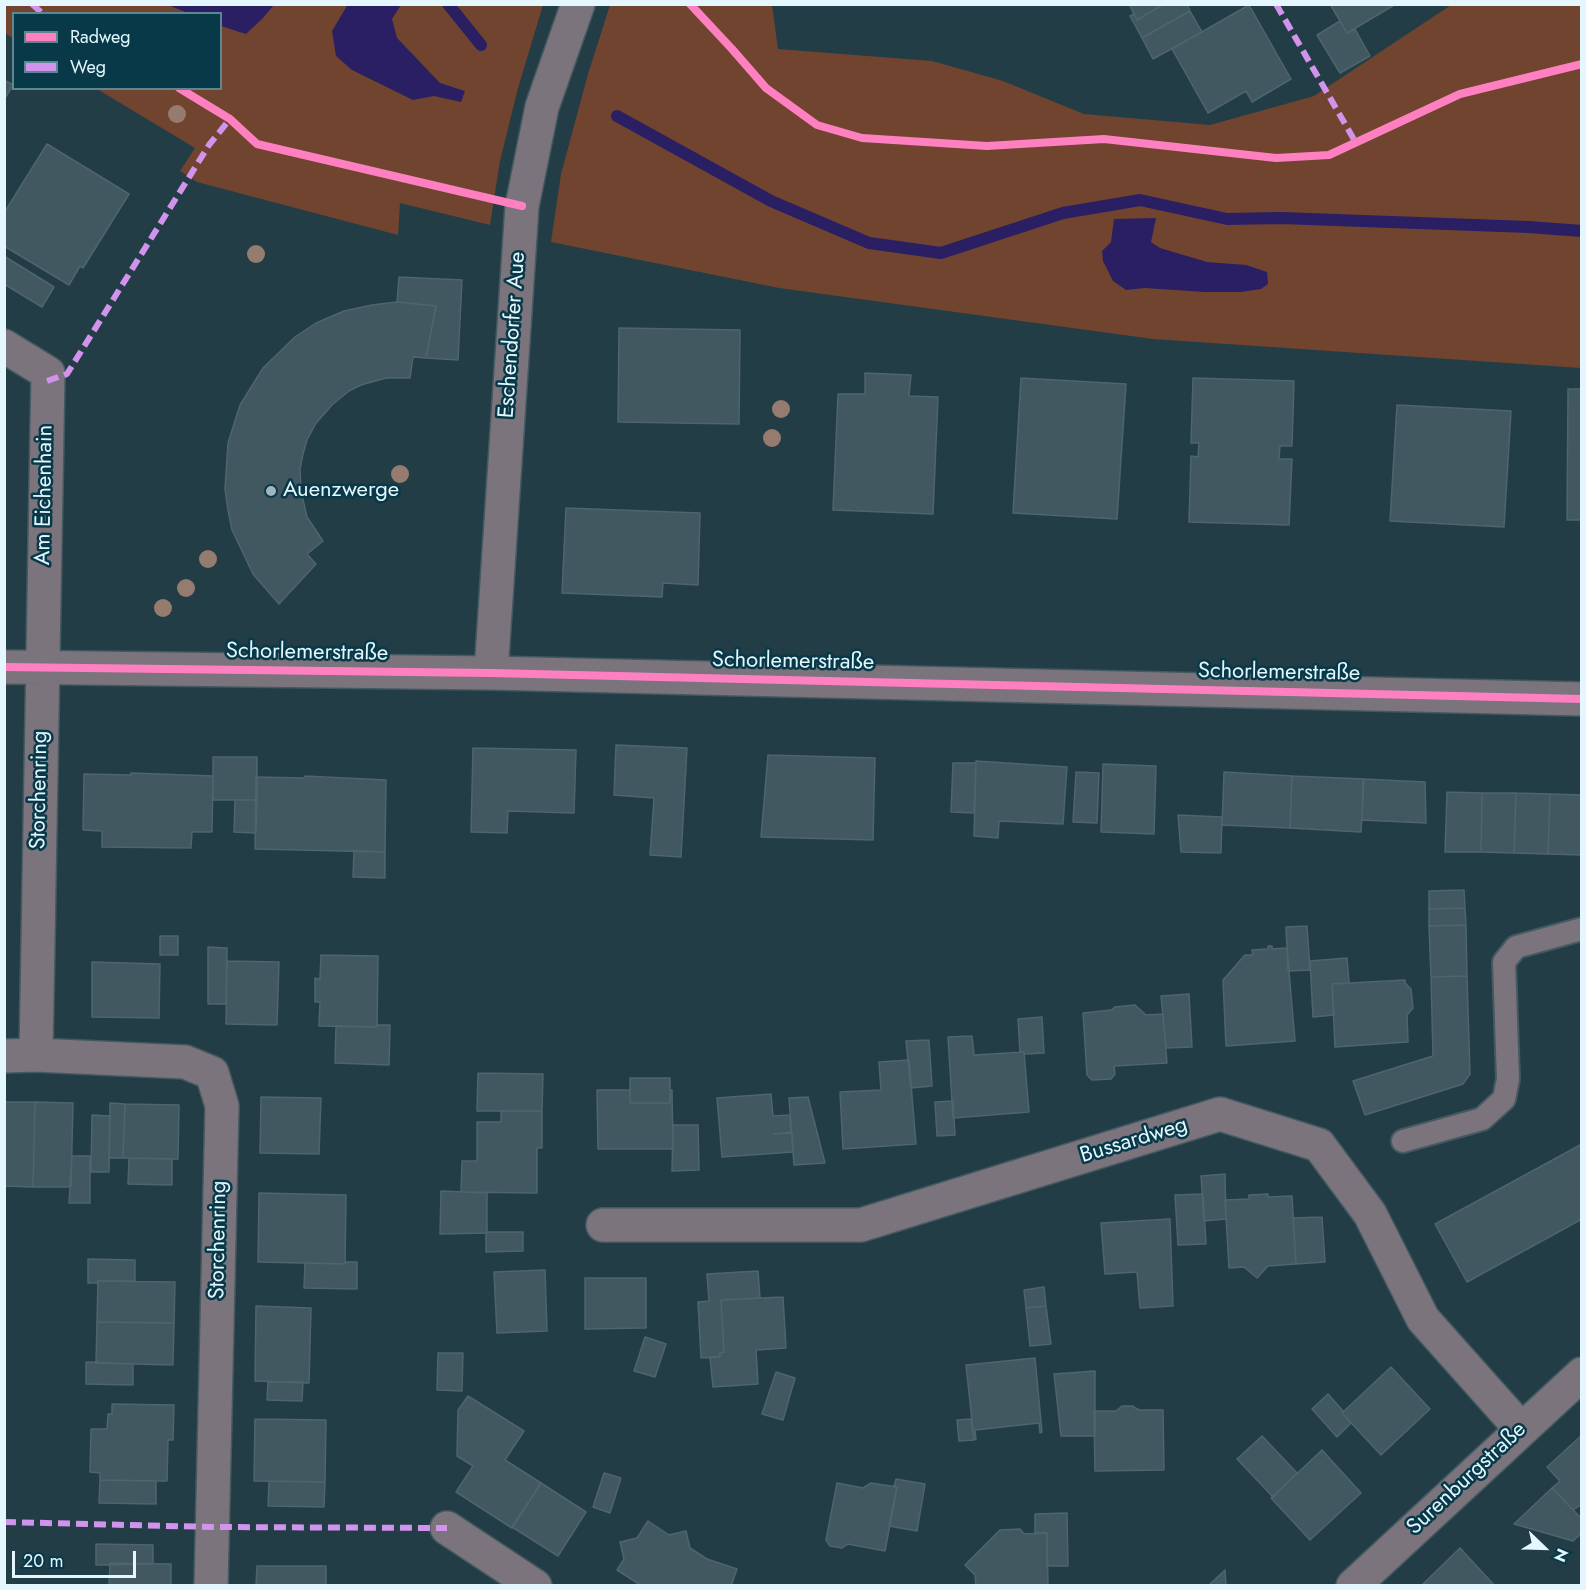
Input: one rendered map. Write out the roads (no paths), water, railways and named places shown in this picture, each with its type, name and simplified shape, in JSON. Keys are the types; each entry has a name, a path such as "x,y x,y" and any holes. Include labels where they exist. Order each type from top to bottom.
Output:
{"street":[{"name":"Eschendorfer Aue","path":"491,673 522,206 542,107 578,4"},
{"name":"Am Eichenhain","path":"4,346 48,373 42,668"},
{"name":"Schorlemerstraße","path":"4,667 491,673 1581,699"},
{"name":"Storchenring","path":"42,668 20,1056 185,1062 212,1073 222,1106 211,1586"},
{"name":"Bussardweg","path":"603,1225 861,1225 1220,1114 1318,1145 1370,1214 1423,1318 1521,1429"},
{"name":"Surenburgstraße","path":"1353,1586 1581,1374"},
{"path":"447,1528 535,1586"}],"lane":[{"path":"1403,1141 1482,1119 1504,1099 1508,1078 1504,962 1516,947 1581,929"}],"waterway":[{"path":"448,4 481,45"},
{"path":"617,116 771,201 869,243 941,253 1063,213 1140,200 1227,219 1281,218 1582,231"}],"place":[{"name":"Auenzwerge","path":"271,491"}]}
